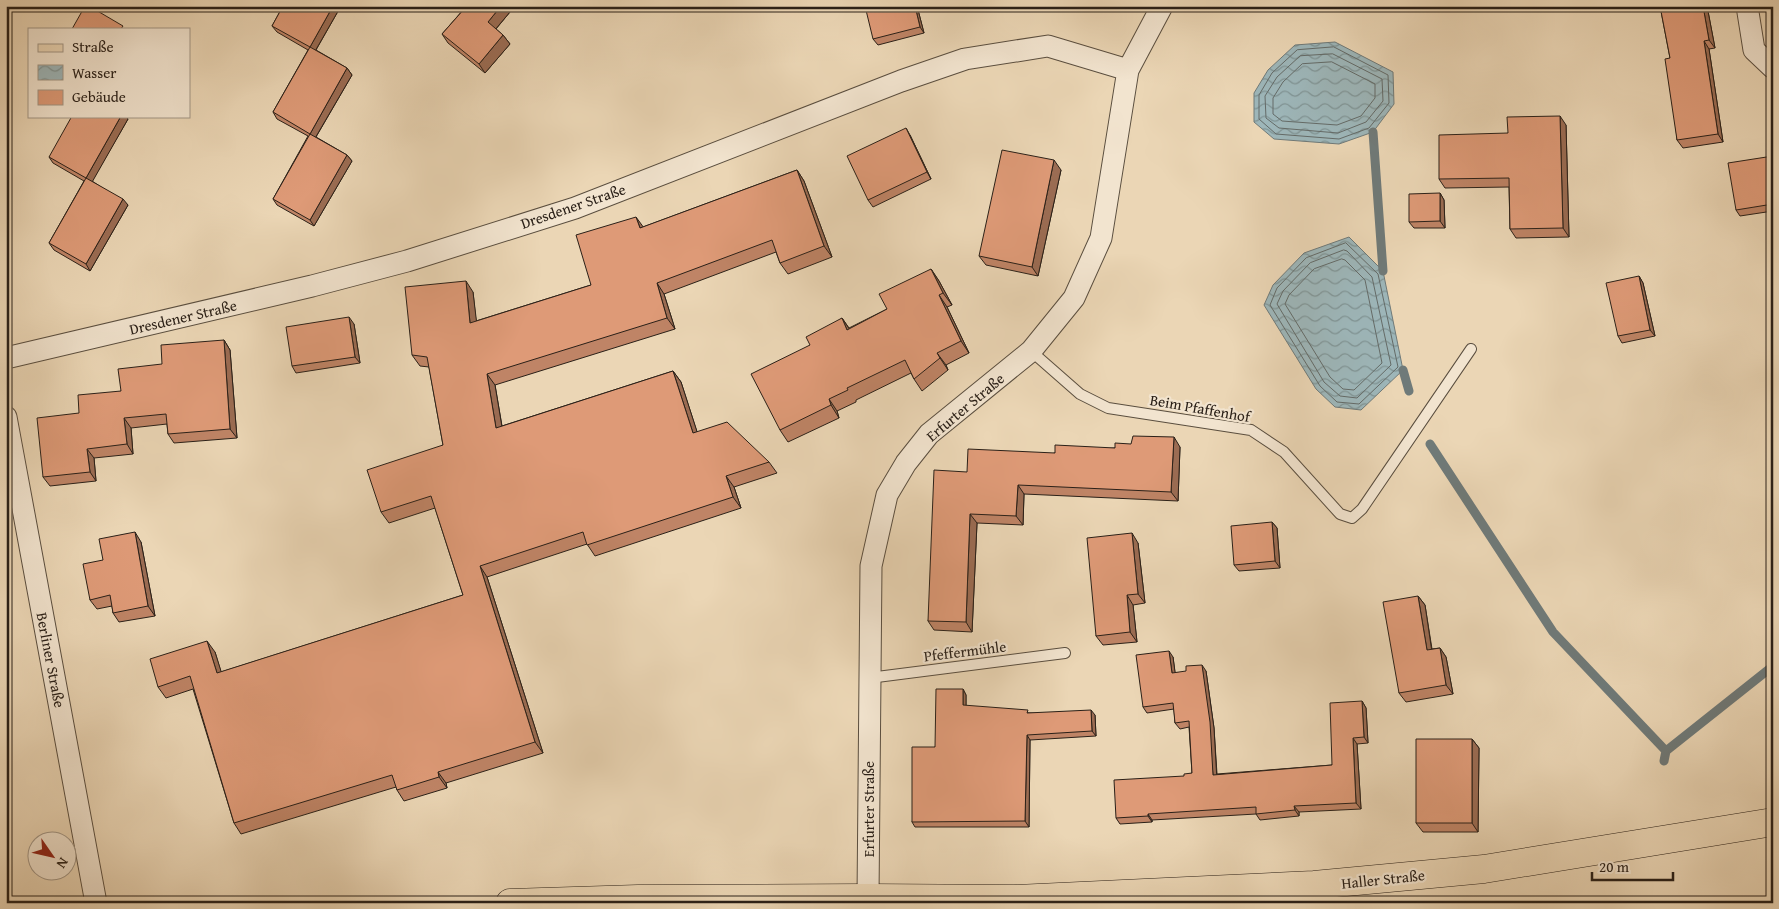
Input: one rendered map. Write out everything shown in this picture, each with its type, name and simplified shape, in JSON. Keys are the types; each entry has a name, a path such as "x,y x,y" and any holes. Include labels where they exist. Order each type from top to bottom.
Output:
{"main road":[{"name":"Haller Straße","path":"510,903 638,899 868,900 1170,897 1314,886 1484,869 1773,822"}],"street":[{"name":"Erfurter Straße","path":"868,900 871,566 887,495 906,463 928,434 1031,352 1074,298 1101,238 1128,70 1162,6"},
{"path":"1747,6 1754,50 1773,68"},
{"name":"Dresdener Straße","path":"6,358 312,286 407,261 575,208 901,81 965,59 1048,46 1128,70"},
{"name":"Berliner Straße","path":"6,417 96,903"}],"lane":[{"name":"Beim Pfaffenhof","path":"1031,352 1080,394 1108,408 1250,430 1284,452 1340,514 1352,518 1362,509 1471,349"},
{"name":"Pfeffermühle","path":"869,678 1065,653"}],"water":[{"path":"1335,42 1393,72 1394,104 1373,132 1339,144 1274,139 1254,122 1254,93 1268,70 1295,45"},
{"path":"1349,237 1383,271 1403,370 1361,410 1335,407 1316,389 1264,305 1273,285 1304,253"}],"building":[{"path":"85,6 89,6 123,26 122,28 73,28"},
{"path":"283,6 333,6 310,47 272,26"},
{"path":"463,6 501,6 488,22 503,35 479,64 442,34 465,8"},
{"path":"865,6 915,6 920,27 873,39"},
{"path":"1660,6 1703,6 1709,40 1704,41 1718,134 1677,140 1665,59 1670,58"},
{"path":"1769,6 1773,6 1773,36"},
{"path":"310,47 347,68 310,134 273,112"},
{"path":"1560,116 1563,228 1510,229 1509,178 1439,179 1439,135 1508,133 1507,117"},
{"path":"71,118 120,118 86,178 49,157"},
{"path":"906,128 927,172 868,200 847,156"},
{"path":"310,134 347,155 310,220 273,199"},
{"path":"1002,150 1054,160 1032,267 979,256"},
{"path":"1773,156 1773,204 1736,210 1728,163"},
{"path":"797,170 824,246 780,263 772,240 657,283 667,318 487,374 496,428 673,371 693,433 727,422 769,462 726,476 733,497 587,545 583,532 480,566 535,742 438,772 439,777 397,790 392,775 234,823 190,676 158,687 150,659 207,641 217,673 463,595 431,496 381,512 367,470 443,445 427,357 412,355 405,287 466,281 470,323 591,285 576,235 636,217 640,228"},
{"path":"86,178 123,199 86,264 49,243"},
{"path":"1440,193 1440,221 1409,222 1409,194"},
{"path":"931,269 943,293 939,295 961,341 937,353 940,358 914,379 905,360 847,388 848,390 829,399 831,405 780,430 751,374 810,345 806,337 842,318 847,330 887,309 879,294"},
{"path":"1639,276 1650,330 1618,336 1606,283"},
{"path":"349,317 355,357 292,366 286,327"},
{"path":"224,340 230,429 168,434 166,414 124,418 127,444 87,449 90,472 43,477 37,418 79,413 78,395 121,391 118,369 162,364 161,345"},
{"path":"1133,436 1174,437 1171,492 1018,485 1016,516 970,514 966,622 928,621 934,470 967,472 968,449 1055,453 1055,445 1115,448 1115,443 1131,444"},
{"path":"1272,522 1275,561 1234,565 1231,526"},
{"path":"135,532 148,606 113,613 110,595 90,600 83,564 103,560 99,539"},
{"path":"1132,533 1138,594 1127,595 1130,632 1096,636 1087,538"},
{"path":"1418,596 1427,650 1440,648 1446,685 1399,693 1383,602"},
{"path":"1169,651 1172,673 1186,671 1186,666 1202,665 1210,722 1213,775 1332,765 1330,703 1362,701 1364,737 1353,738 1356,803 1294,806 1295,810 1256,814 1256,807 1116,818 1114,780 1184,776 1184,774 1192,773 1189,721 1175,723 1173,703 1143,707 1136,655"},
{"path":"936,689 963,689 963,705 1028,710 1027,713 1091,710 1092,731 1027,735 1025,821 912,822 912,747 935,747"},
{"path":"1416,739 1472,739 1472,823 1416,823"}],"waterway":[{"path":"1373,132 1383,271"},
{"path":"1403,370 1409,391"},
{"path":"1430,444 1553,632 1666,751"},
{"path":"1664,761 1666,751 1773,666"}]}
